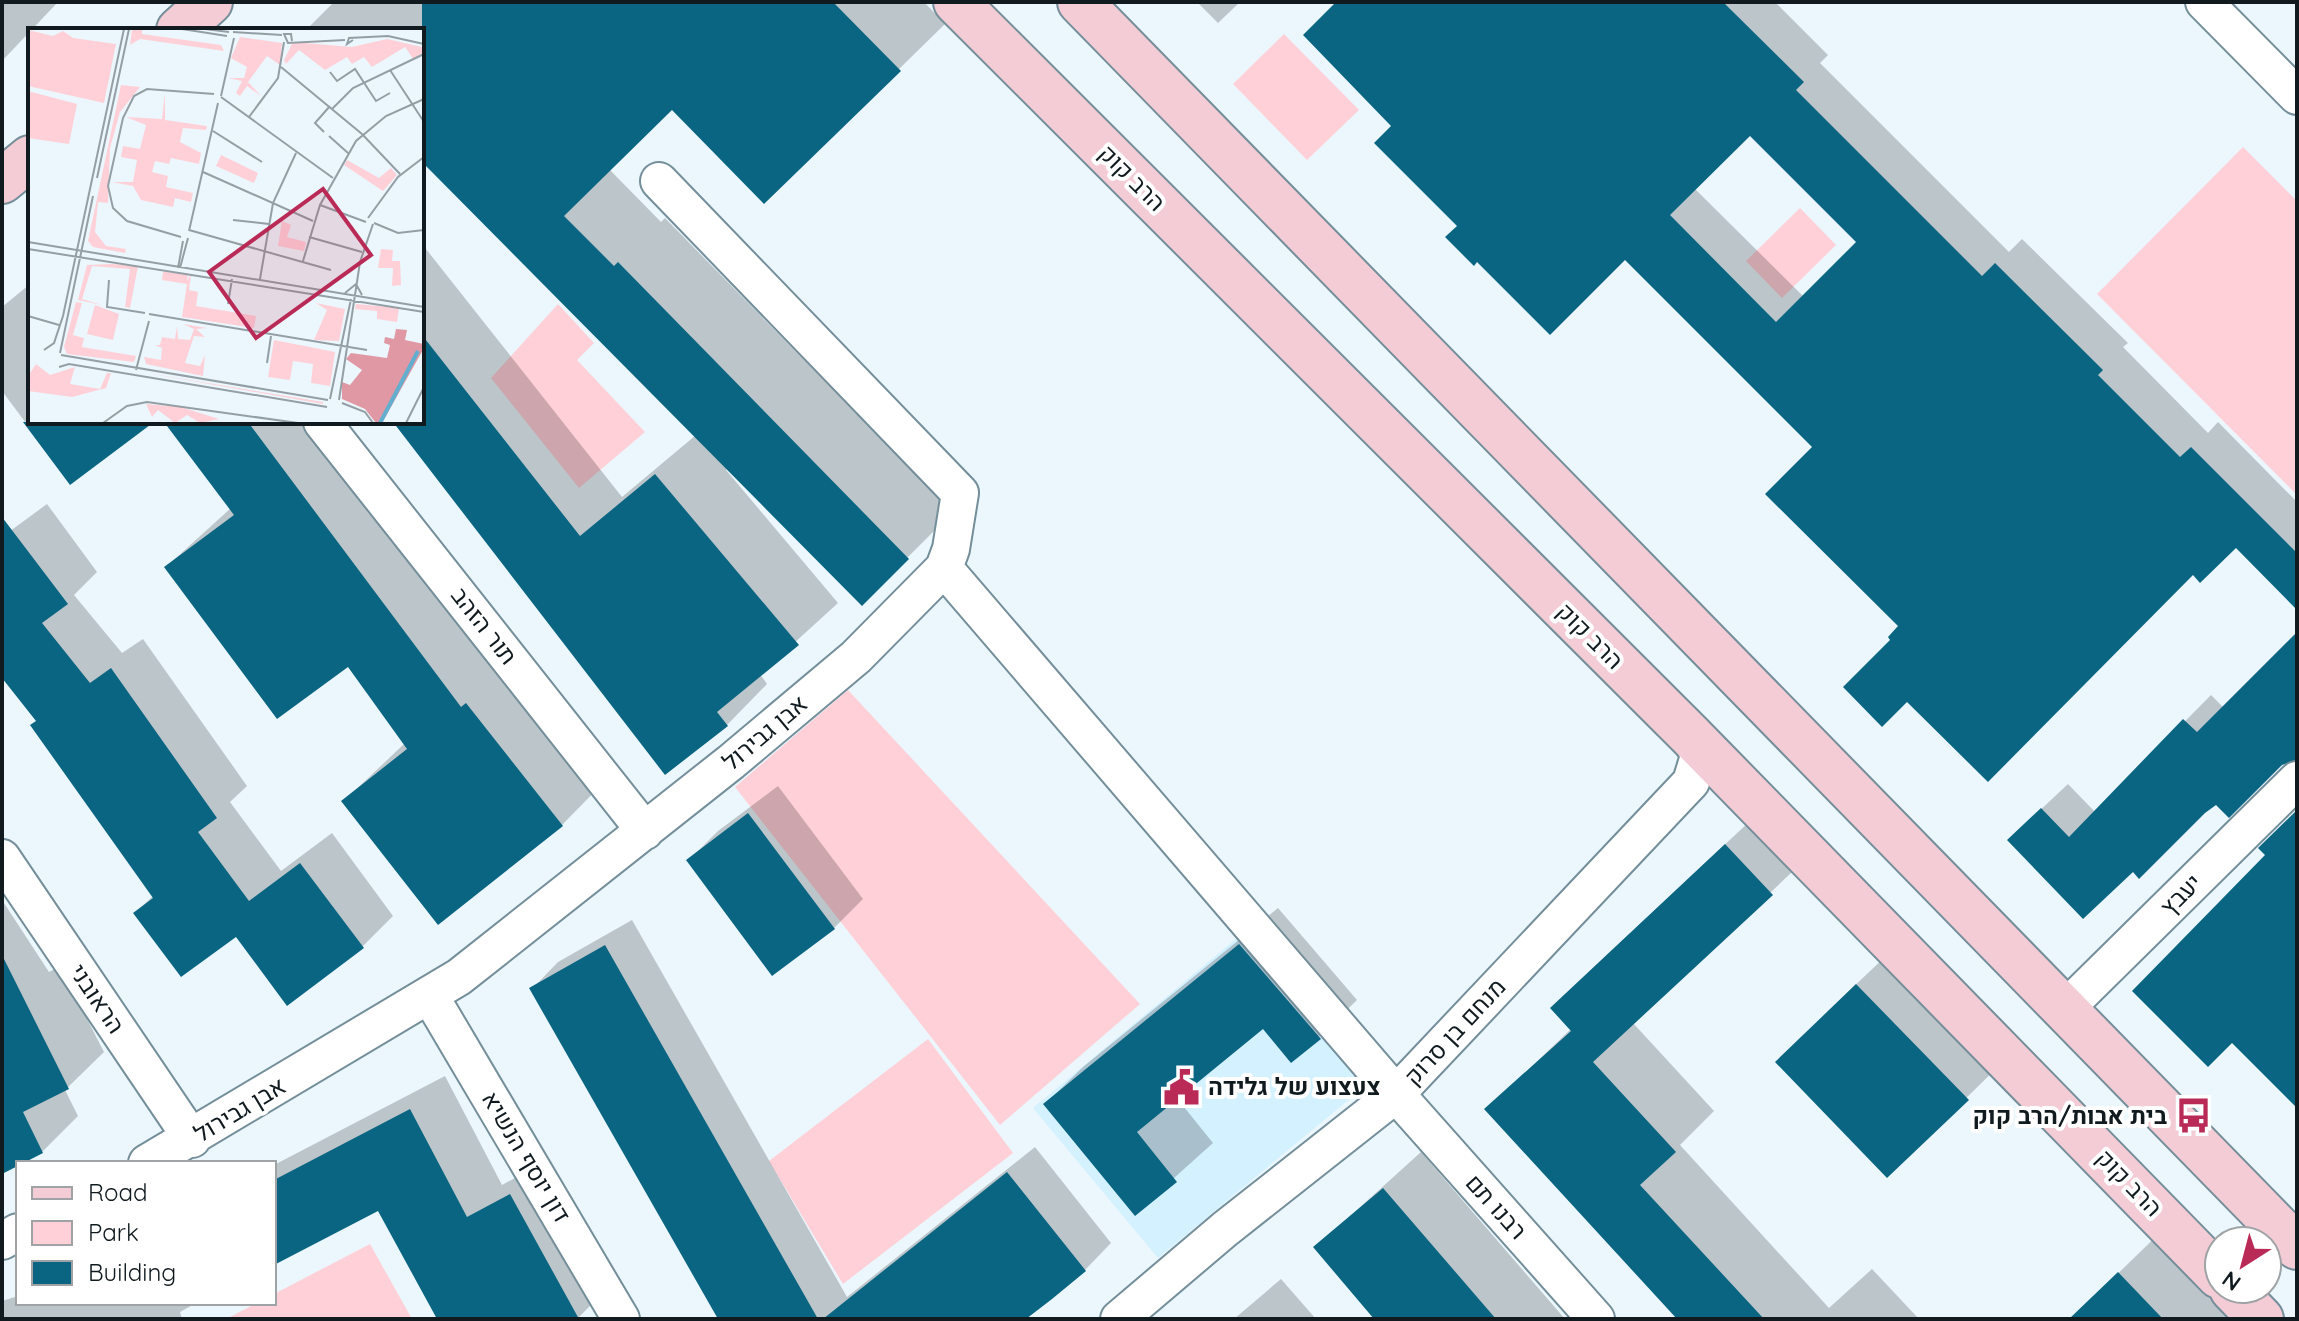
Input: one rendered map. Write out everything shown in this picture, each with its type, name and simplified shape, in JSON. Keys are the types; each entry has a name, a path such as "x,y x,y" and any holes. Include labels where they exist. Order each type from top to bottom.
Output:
{"main road":[{"path":"181,28 210,2"},
{"name":"הרב קוק","path":"956,2 1690,735 2203,1260"},
{"path":"1080,2 2297,1247"},
{"path":"2,181 28,160"}],"street":[{"path":"2204,2 2297,96"},
{"name":"אבן גבירול","path":"151,1161 459,977 645,831 856,657 944,568 951,549 960,493 659,181"},
{"name":"תור הזהב","path":"324,424 645,831"},
{"name":"רבנו תם","path":"944,568 1396,1094 1596,1319"},
{"name":"מנחם בן סרוק","path":"1119,1319 1225,1229 1396,1094 1691,782 1699,756 1690,735"},
{"name":"יעבץ","path":"2065,1009 2297,780"},
{"name":"הראובני","path":"2,858 192,1139"},
{"name":"דון יוסף הנשיא","path":"430,996 621,1319"}],"shaded area":[{"path":"1255,923 1381,1073 1158,1258 1033,1108"}],"green space":[{"path":"1284,34 1359,110 1307,160 1233,84"},
{"path":"2243,147 2297,201 2297,495 2097,294"},
{"path":"1800,208 1836,245 1782,298 1746,261"},
{"path":"558,304 594,343 577,360 645,432 579,488 491,378"},
{"path":"848,690 1140,1004 1000,1125 735,787"},
{"path":"928,1039 1013,1153 843,1284 769,1161"},
{"path":"370,1244 412,1319 226,1319 253,1305 276,1305 276,1293"}],"building":[{"path":"422,2 833,2 901,71 764,204 672,110 564,216 614,266 618,262 909,559 862,606 424,164"},
{"path":"1336,2 1723,2 1804,82 1796,90 1982,276 1995,263 2103,370 2098,375 2180,457 2191,447 2297,553 2297,610 2236,548 2200,583 2193,575 1988,782 1907,702 1882,727 1843,687 1890,640 1888,637 1898,626 1765,494 1812,447 1625,260 1550,335 1477,262 1474,266 1445,237 1457,226 1374,143 1391,126 1303,35","holes":["1750,136 1856,242 1776,322 1670,215"]},
{"path":"424,338 580,536 655,474 799,645 717,712 728,726 665,775 395,424 424,424"},
{"path":"23,422 151,424 70,485"},
{"path":"166,424 249,424 461,707 466,703 563,826 438,925 341,801 407,749 348,667 277,719 164,567 234,515"},
{"path":"2,517 68,604 42,623 90,683 111,668 217,818 198,832 249,901 300,863 364,948 287,1006 236,937 181,977 133,913 153,898 30,725 36,721 2,678"},
{"path":"2297,632 2297,760 2282,765 2229,818 2216,805 2205,813 2139,879 2133,872 2083,919 2007,840 2041,808 2069,837 2183,719 2197,732"},
{"path":"2297,810 2297,1108 2232,1043 2208,1067 2132,991 2265,855 2258,848"},
{"path":"748,813 835,929 772,976 686,860"},
{"path":"1725,844 1773,895 1593,1062 1676,1152 1640,1185 1764,1319 1677,1319 1484,1109 1571,1031 1550,1008"},
{"path":"1239,944 1321,1039 1291,1063 1263,1029 1137,1132 1177,1182 1135,1216 1043,1104"},
{"path":"605,945 818,1319 718,1319 529,988"},
{"path":"2,955 69,1089 23,1112 43,1153 27,1161 16,1161 16,1167 2,1174"},
{"path":"1856,984 1969,1100 1887,1178 1775,1062"},
{"path":"410,1109 467,1217 510,1194 579,1319 437,1319 378,1211 276,1264 276,1179"},
{"path":"1007,1172 1086,1271 1052,1299 1026,1319 823,1319"},
{"path":"1383,1188 1496,1319 1374,1319 1313,1247"},
{"path":"2118,1272 2163,1319 2069,1319"}],"place":[{"name":"צעצוע של גלידה","path":"1182,1087"},
{"name":"בית אבות/הרב קוק","path":"2193,1116"}]}
